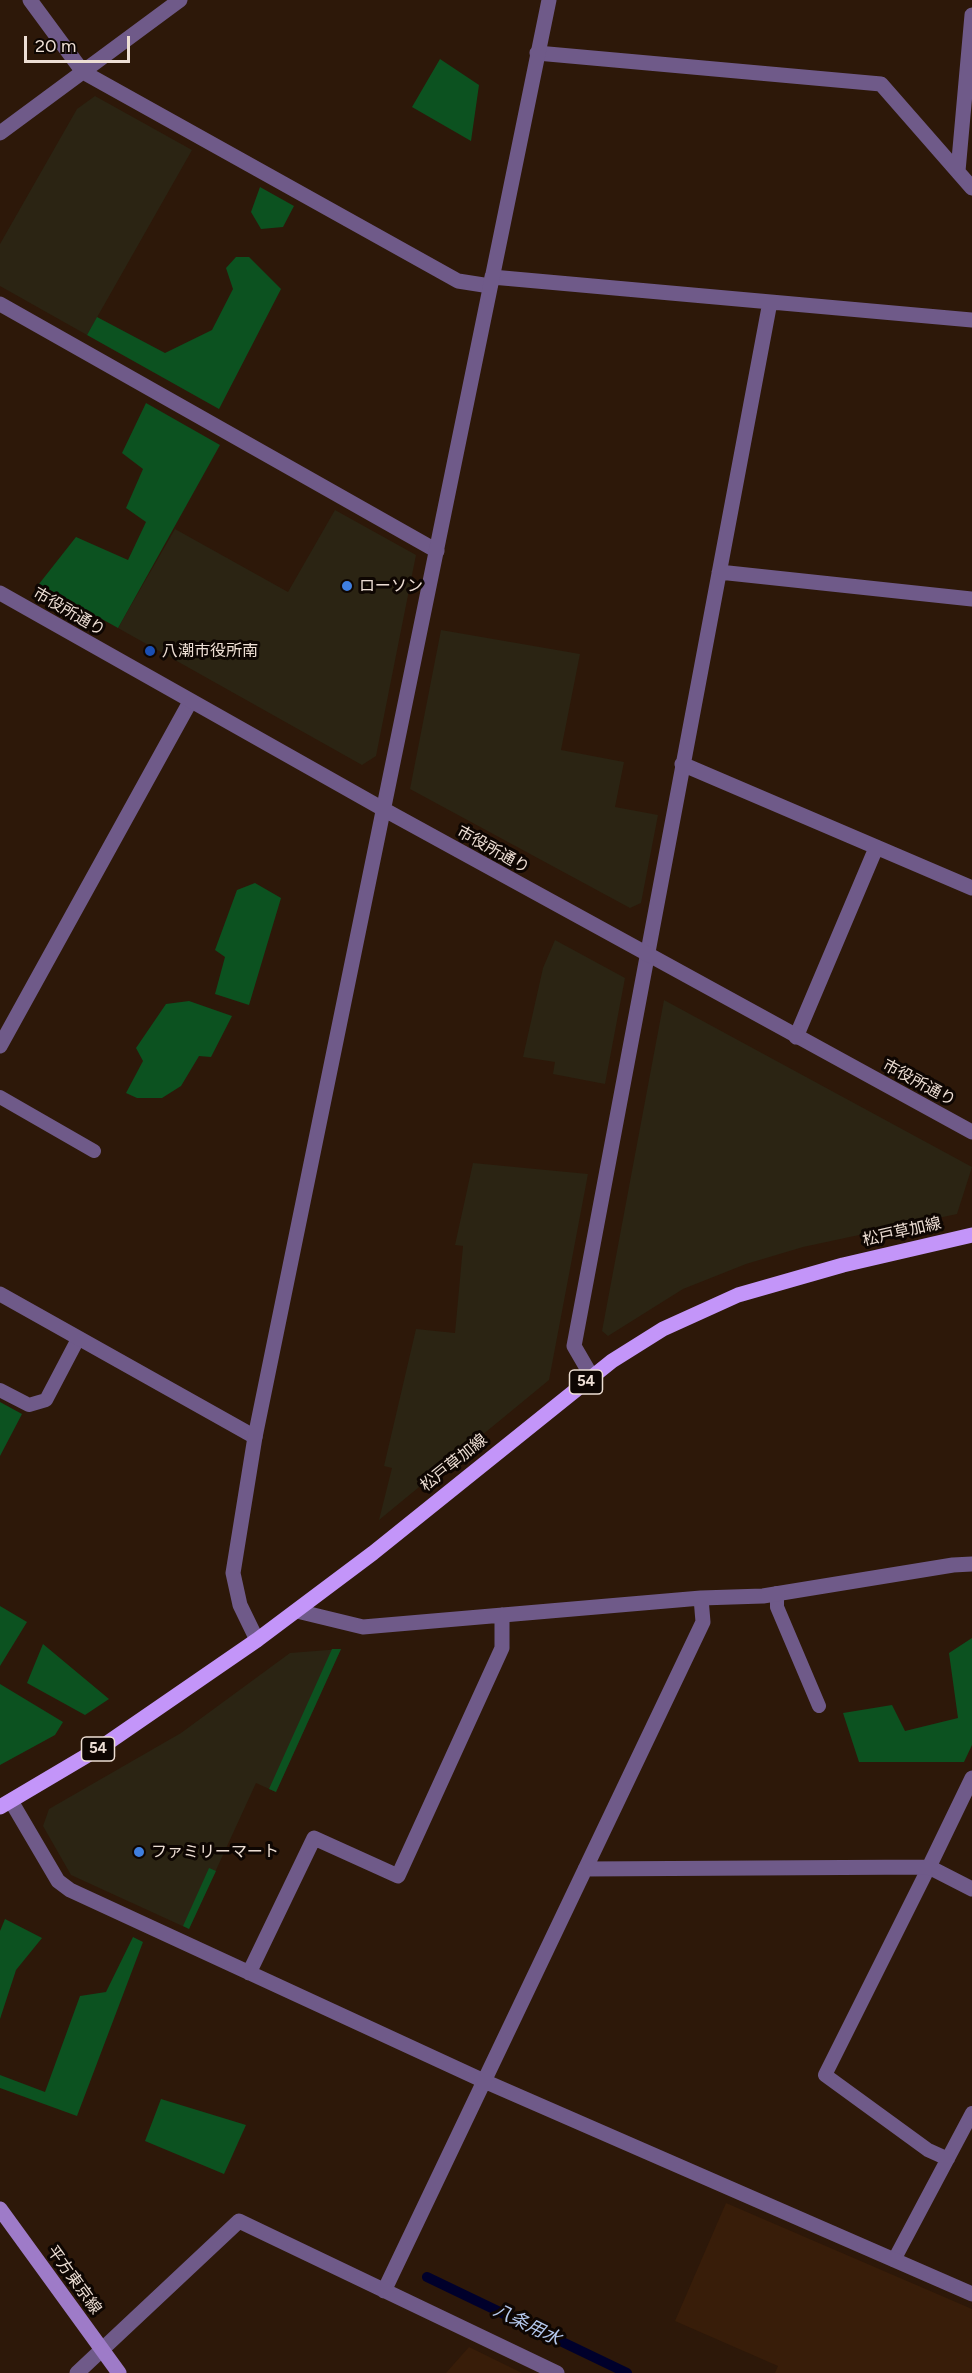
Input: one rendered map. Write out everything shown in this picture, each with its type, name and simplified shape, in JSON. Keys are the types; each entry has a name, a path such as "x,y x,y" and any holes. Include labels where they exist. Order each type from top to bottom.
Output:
{"main road":[{"name":"松戸草加線","path":"5,1804 103,1746 257,1640 297,1611 612,1361 663,1329 738,1295 843,1265 972,1235"},
{"name":"平方東京線","path":"1,2212 119,2373"}],"street":[{"path":"30,0 83,72 458,281 771,302 972,320"},
{"path":"0,132 180,0"},
{"path":"257,1640 240,1605 233,1573 255,1437 549,0"},
{"path":"958,171 969,83 972,15"},
{"path":"537,53 881,84 972,188"},
{"path":"592,1377 574,1346 646,954 771,302"},
{"path":"0,304 437,551"},
{"path":"719,572 972,599"},
{"name":"市役所通り","path":"0,593 190,702 972,1132"},
{"path":"0,1046 190,702"},
{"path":"682,764 972,888"},
{"path":"796,1037 876,848"},
{"path":"0,1294 255,1437"},
{"path":"297,1611 363,1627 777,1593 972,1564"},
{"path":"384,2291 703,1622 701,1598"},
{"path":"249,1972 314,1838 398,1876 502,1648 502,1615"},
{"path":"929,1867 972,1778"},
{"path":"5,1804 58,1881 64,1886 484,2081 972,2294"},
{"path":"585,1869 929,1867 972,1889"},
{"path":"77,2373 239,2221 557,2373"}],"lane":[{"path":"0,1097 94,1151"},
{"path":"0,1390 29,1405 46,1400 78,1339"},
{"path":"777,1593 777,1608 819,1706"},
{"path":"929,1867 825,2075 928,2150 948,2159"},
{"path":"894,2260 972,2113"}],"shaded area":[{"path":"95,96 192,150 87,335 0,286 0,244 77,109"},
{"path":"335,510 416,555 376,756 362,765 118,628 175,529 288,592"},
{"path":"441,630 580,654 561,750 624,762 615,807 658,815 641,903 630,908 410,789"},
{"path":"555,940 625,978 605,1084 553,1074 555,1062 523,1057 543,968"},
{"path":"664,1000 972,1167 957,1214 803,1247 746,1264 683,1289 608,1336 602,1331"},
{"path":"473,1163 588,1174 549,1380 379,1520 392,1468 384,1466 416,1329 455,1333 463,1246 455,1245"},
{"path":"341,1649 276,1792 256,1783 189,1929 71,1875 43,1826 49,1809 181,1733 290,1653"},
{"path":"726,2203 972,2309 972,2373 775,2373 778,2366 675,2321"},
{"path":"469,2347 522,2373 446,2373"}],"green space":[{"path":"440,59 479,85 471,141 412,107"},
{"path":"260,187 294,206 283,227 261,229 251,212"},
{"path":"236,257 249,257 281,289 219,409 87,335 97,317 165,353 212,330 233,289 226,268"},
{"path":"146,403 220,445 118,628 39,584 76,537 128,560 146,522 126,508 143,469 122,453"},
{"path":"255,883 281,898 249,1005 215,994 225,957 215,950 237,890"},
{"path":"189,1001 232,1016 211,1057 199,1056 181,1086 162,1098 137,1098 126,1093 143,1061 136,1048 166,1004"},
{"path":"0,1402 22,1414 0,1456"},
{"path":"0,1606 27,1622 0,1666"},
{"path":"972,1638 972,1745 964,1762 859,1762 843,1713 892,1705 905,1731 958,1718 949,1653"},
{"path":"43,1644 109,1699 85,1715 27,1683"},
{"path":"332,1649 341,1649 276,1792 269,1789"},
{"path":"0,1684 63,1722 55,1735 0,1765"},
{"path":"209,1868 216,1871 189,1929 183,1926"},
{"path":"5,1919 42,1938 16,1970 0,2019 0,1931"},
{"path":"133,1937 143,1942 77,2116 0,2088 0,2075 45,2092 80,1996 106,1992"},
{"path":"161,2099 246,2125 224,2174 145,2141"}],"waterway":[{"name":"八条用水","path":"427,2277 627,2373"}],"place":[{"name":"ローソン","path":"347,586"},
{"name":"八潮市役所南","path":"150,651"},
{"name":"ファミリーマート","path":"139,1852"}]}
